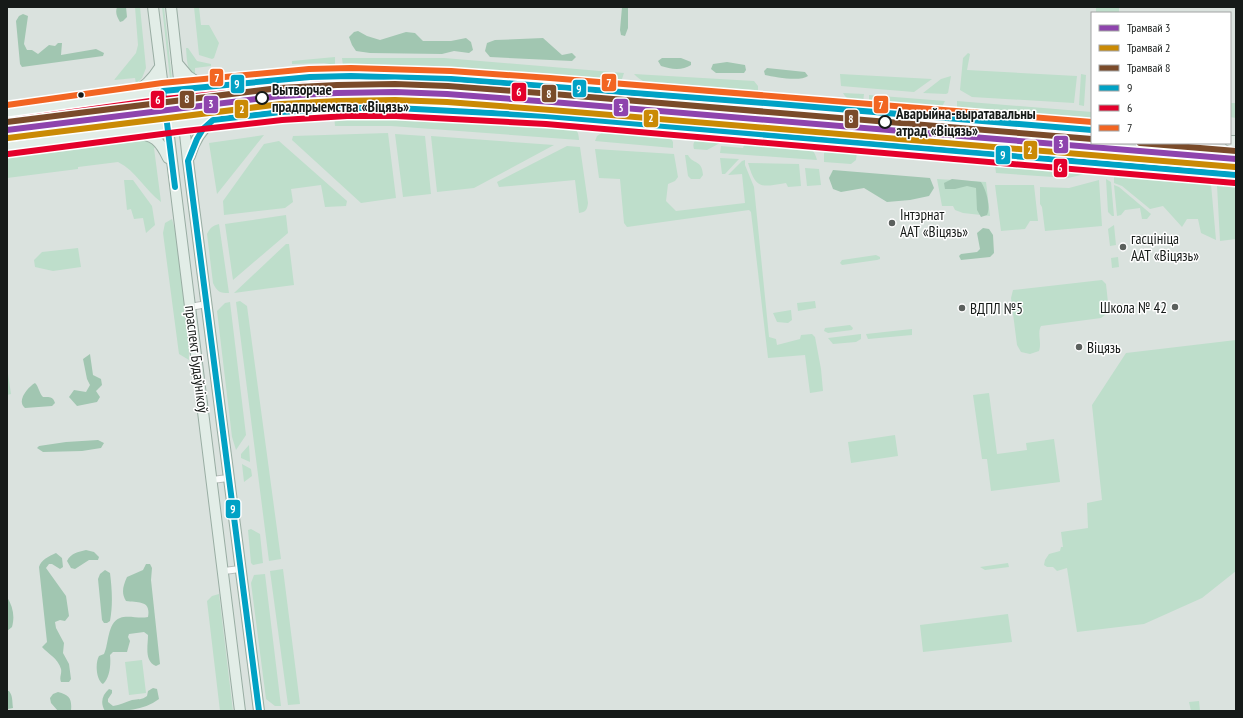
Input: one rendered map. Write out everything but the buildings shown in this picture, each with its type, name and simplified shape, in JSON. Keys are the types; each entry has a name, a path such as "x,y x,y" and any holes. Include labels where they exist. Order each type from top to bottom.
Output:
{"main road":[{"name":"праспект Будаўнікоў","path":"153,7 224,571 240,711"},
{"name":"праспект Будаўнікоў","path":"171,7 188,161 259,711"},
{"path":"177,63 188,76 205,87"},
{"path":"119,97 140,90 148,83 160,67"},
{"path":"7,113 163,91 303,78 351,76 451,79 549,86 1091,130"},
{"path":"547,116 538,110 536,99 542,89 549,86"},
{"path":"661,125 672,119 674,111 674,107 670,100 663,95"},
{"path":"787,136 781,131 778,119 783,109 790,105"},
{"path":"7,146 167,125 282,112 347,108 396,108 547,116 661,125 1236,175"},
{"path":"188,161 193,145 213,120"},
{"path":"1003,155 1010,152 1016,146 1018,138 1014,128 1004,122"},
{"path":"1031,157 1023,147 1022,139 1025,132 1034,125"},
{"path":"125,131 144,134 156,139 162,146 172,167"}],"street":[{"path":"190,307 207,304"},
{"path":"212,480 228,478"},
{"path":"224,571 240,569"}],"green space":[{"path":"117,7 126,7 127,17 120,22 116,11"},
{"path":"135,7 140,7 146,68 142,78 136,84 135,78 114,80 136,53 138,45"},
{"path":"162,7 164,7 172,79 170,79"},
{"path":"194,7 199,7 201,25 209,25 219,43 214,58 212,59 199,55"},
{"path":"622,7 628,7 628,28 625,36 621,35 620,30"},
{"path":"1091,7 1119,7 1119,12 1096,12 1096,8"},
{"path":"23,14 28,16 24,44 27,50 32,50 38,54 49,45 55,46 58,43 62,43 61,55 96,49 104,53 103,56 22,67 20,64 16,21 19,16"},
{"path":"358,31 367,36 380,40 406,32 415,33 423,41 451,41 466,38 471,42 473,50 469,53 454,51 442,54 370,53 356,51 349,37 354,32"},
{"path":"543,38 562,55 572,53 576,57 572,61 490,57 485,51 487,43 495,40"},
{"path":"186,48 188,48 197,61 211,64 211,66 195,68 195,75 192,73 188,67"},
{"path":"968,53 970,54 967,70 1077,76 1074,103 972,97 960,90 963,58"},
{"path":"335,57 335,65 324,63 292,64 292,61"},
{"path":"342,58 444,58 624,73 622,79 616,81 440,66 343,66"},
{"path":"662,58 681,58 691,62 691,65 680,69 672,69 661,66 658,61"},
{"path":"727,62 745,65 746,70 744,73 716,73 711,69 713,64"},
{"path":"767,68 805,72 808,76 794,79 765,75 764,71"},
{"path":"634,74 754,81 758,86 758,90 656,85 644,81"},
{"path":"840,74 932,79 914,92 841,86"},
{"path":"1081,74 1086,75 1084,106 1079,105"},
{"path":"951,76 948,93 923,93 941,79"},
{"path":"344,82 440,83 535,91 533,95 440,87 344,86"},
{"path":"547,91 662,100 667,106 543,95"},
{"path":"843,93 864,94 863,102 849,100"},
{"path":"389,94 440,96 532,104 533,108 415,100 344,98 344,95"},
{"path":"869,95 945,101 941,109 937,111 869,105"},
{"path":"148,101 157,105 116,110 116,106"},
{"path":"957,101 1091,112 1091,120 969,113 961,111 957,107"},
{"path":"686,102 771,109 771,115 683,108"},
{"path":"1231,103 1236,103 1236,118 1231,117"},
{"path":"541,104 666,114 661,118 544,108"},
{"path":"109,106 110,110 7,123 7,120"},
{"path":"158,111 155,116 151,117 117,121 117,117"},
{"path":"790,111 860,117 860,121 786,116"},
{"path":"391,113 569,126 577,131 579,140 391,126 335,126 334,115"},
{"path":"682,115 770,123 770,128 684,120"},
{"path":"111,118 111,122 7,135 7,132"},
{"path":"926,122 1008,128 1015,134 925,128"},
{"path":"786,124 800,125 799,130 788,129"},
{"path":"608,129 669,135 673,142 673,148 595,141 597,136"},
{"path":"866,131 1013,142 1008,147 866,136"},
{"path":"1030,131 1091,136 1091,141 1025,135"},
{"path":"388,133 396,198 361,203 292,140 293,136"},
{"path":"395,134 425,136 431,194 403,197"},
{"path":"264,135 217,194 209,143"},
{"path":"431,136 554,145 474,188 437,192"},
{"path":"701,137 709,137 720,143 707,150 694,149 694,142"},
{"path":"142,138 162,146 154,148 161,202 130,170 118,162 78,167 78,169 7,178 7,150 48,145 90,144"},
{"path":"279,141 347,201 346,206 325,207 321,185 291,189 293,202 285,208 224,215 223,201 264,144"},
{"path":"753,142 804,145 813,151 817,160 720,153 721,146 743,148 744,145"},
{"path":"1025,143 1236,161 1236,166 1031,149"},
{"path":"1135,144 1185,144 1236,148 1236,152"},
{"path":"567,146 580,147 588,203 585,211 579,213 575,180 499,187 497,182"},
{"path":"595,149 674,154 678,177 675,181 668,184 666,201 676,211 745,203 742,174 728,175 742,161 745,160 745,165 754,187 769,337 776,339 777,345 800,339 801,335 812,334 815,337 821,369 823,391 810,393 805,355 768,358 751,212 749,210 627,227 624,223 620,179 599,178"},
{"path":"828,149 857,152 856,160 851,164 824,162 824,153"},
{"path":"685,155 688,155 701,167 703,175 700,179 691,179 688,176"},
{"path":"720,158 739,159 725,174 722,174"},
{"path":"998,162 1097,168 1098,171 1068,178 996,173 995,165"},
{"path":"748,163 799,164 801,186 788,187 786,183 765,186 761,185 754,178"},
{"path":"805,168 819,169 821,185 807,186"},
{"path":"833,170 930,178 934,188 929,196 910,200 887,202 864,188 841,192 833,189 829,178"},
{"path":"1114,175 1211,184 1216,240 1201,233 1198,219 1187,219 1182,227 1163,206 1150,209 1122,186 1114,183"},
{"path":"937,179 986,182 990,216 963,213 955,210 953,206 942,206"},
{"path":"952,179 981,182 985,189 987,198 987,215 981,217 977,210 976,188 967,186 955,189 945,189 944,183"},
{"path":"1106,179 1111,182 1114,216 1108,212"},
{"path":"124,180 133,180 152,206 155,225 146,233 143,218 134,219 131,209 127,210"},
{"path":"1099,180 1102,226 1045,231 1042,207 1040,204 1040,187 1069,188"},
{"path":"995,185 1034,185 1038,221 1030,221 1025,229 1001,231"},
{"path":"1114,185 1119,187 1151,214 1147,219 1142,219 1140,208 1125,210 1121,215 1117,216"},
{"path":"1217,185 1236,186 1236,239 1220,241"},
{"path":"286,215 288,233 233,280 225,224"},
{"path":"172,219 178,240 188,323 189,360 179,354 163,233 165,223"},
{"path":"219,224 229,293 219,291 213,283 207,234 209,230"},
{"path":"1114,225 1116,245 1110,246 1108,229"},
{"path":"983,228 989,229 993,235 994,253 990,257 961,260 959,256 961,254 977,252 980,249 977,233"},
{"path":"286,244 289,244 294,285 234,293"},
{"path":"78,248 81,267 53,271 35,267 34,260 42,252"},
{"path":"876,255 880,257 880,259 842,265 840,263 842,260"},
{"path":"1118,257 1119,267 1112,268 1111,258"},
{"path":"1102,280 1106,284 1109,312 1101,318 1041,326 1039,332 1039,351 1030,354 1021,352 1017,345 1011,298 1013,290"},
{"path":"240,301 247,306 281,559 269,561 236,302"},
{"path":"815,301 816,308 798,311 797,303"},
{"path":"230,302 246,435 236,450 232,437 217,311 225,303"},
{"path":"791,310 792,320 788,323 777,322 773,313"},
{"path":"850,325 853,328 852,330 828,333 824,331 825,328"},
{"path":"912,329 912,335 868,339 866,334"},
{"path":"861,334 861,339 856,342 833,344 828,338"},
{"path":"1236,340 1236,571 1202,598 1144,624 1077,632 1067,568 1057,571 1053,567 1047,567 1044,565 1049,554 1060,551 1061,547 1063,547 1061,532 1088,528 1087,503 1102,500 1092,405 1126,353"},
{"path":"90,354 93,375 101,379 102,385 96,391 100,397 97,402 77,406 69,397 74,390 86,392 90,385 87,379 83,359"},
{"path":"7,367 11,394 7,395"},
{"path":"35,383 43,397 50,397 53,399 55,403 52,406 25,408 22,398 29,388"},
{"path":"989,393 997,454 1027,450 1026,443 1054,439 1060,482 991,491 987,459 982,459 973,395"},
{"path":"895,435 898,456 851,463 848,442"},
{"path":"98,440 104,443 101,448 82,451 43,452 37,448 39,446 66,442"},
{"path":"249,445 250,462 241,458 241,454"},
{"path":"242,464 251,469 252,476 244,482"},
{"path":"251,529 260,534 263,563 253,565 251,563 248,530"},
{"path":"86,550 94,552 99,557 98,560 89,560 75,569 71,568 67,561 69,558 75,553"},
{"path":"56,553 62,558 63,567 60,569 52,564 49,564 46,568 66,596 69,616 65,621 60,620 55,622 56,628 64,643 63,653 69,664 71,679 69,682 61,682 60,665 42,647 47,642 39,567 43,560"},
{"path":"1008,563 1009,567 985,570 980,567"},
{"path":"146,564 150,564 152,568 151,580 160,664 156,666 152,664 148,657 148,635 144,632 129,634 128,637 130,641 127,652 113,652 110,655 109,675 103,684 99,679 97,663 99,656 104,654 106,650 109,634 113,624 123,617 148,617 148,608 146,605 139,602 126,601 123,592 127,577 143,570"},
{"path":"283,569 300,704 288,705 270,571"},
{"path":"105,570 110,573 112,591 111,615 110,621 107,623 104,623 102,620 98,579 100,574"},
{"path":"265,574 281,706 275,706 266,699 251,583 254,575"},
{"path":"219,594 233,711 220,711 207,601 212,596"},
{"path":"7,597 11,604 13,619 12,627 7,631"},
{"path":"1008,614 1012,642 923,652 920,625"},
{"path":"142,660 146,693 129,695 125,662"},
{"path":"153,688 157,689 159,699 146,706 133,710 119,711 105,711 103,708 102,699 109,689 112,690 112,693 108,699 108,702 113,706 143,698 147,696 148,691"},
{"path":"7,691 9,691 11,695 13,708 8,709"},
{"path":"58,692 68,696 71,703 71,711 58,711 51,703 50,698 53,694"},
{"path":"1199,701 1200,711 1191,711 1189,702"}],"tram line":[{"name":"8","path":"7,122 279,88 395,84 448,86 553,94 1091,139"},
{"name":"3","path":"7,130 280,96 395,92 447,94 552,102 1236,159"},
{"name":"2","path":"8,138 281,104 395,100 447,102 551,110 1235,167"},
{"name":"8","path":"1152,144 1236,151"}],"transit line":[{"name":"7","path":"7,105 162,83 309,69 351,68 451,71 550,78 1091,122"},
{"name":"9","path":"175,187 163,91 310,77 351,76 451,79 1091,130"},
{"name":"6","path":"8,121 164,99 310,85 351,84 451,87 548,94 1091,138"},
{"name":"7","path":"7,138 280,104 347,100 396,100 548,108 1236,167"},
{"name":"9","path":"259,711 188,161 203,129 213,120 281,112 347,108 396,108 547,116 1236,175"},
{"name":"6","path":"8,154 282,120 347,116 396,116 546,124 1235,183"}],"place":[{"name":"Вытворчае прадпрыемства «Віцязь»","path":"262,98"},
{"name":"Аварыйна-выратавальны атрад «Віцязь»","path":"885,122"},
{"name":"Інтэрнат ААТ «Віцязь»","path":"892,223"},
{"name":"гасцініца ААТ «Віцязь»","path":"1123,247"},
{"name":"Школа № 42","path":"1175,307"},
{"name":"ВДПЛ №5","path":"962,308"},
{"name":"Віцязь","path":"1079,347"}]}
